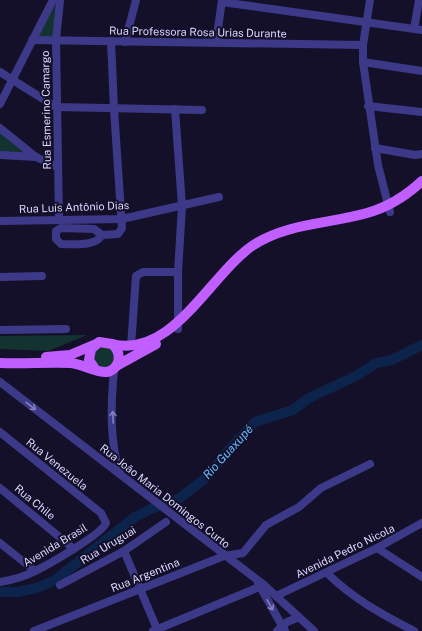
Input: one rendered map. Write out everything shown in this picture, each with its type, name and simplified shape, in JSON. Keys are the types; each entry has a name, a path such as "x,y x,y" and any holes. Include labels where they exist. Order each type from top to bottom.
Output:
{"main road":[{"path":"389,209 422,181"},
{"path":"0,364 72,363 105,372 156,344 178,326 240,264 262,247 285,236 368,219 389,209 422,189"},
{"path":"0,357 63,356 103,342 131,346 155,338 178,326"},
{"path":"95,369 90,363 89,356 91,349 96,344"},
{"path":"112,344 119,354 115,367"}],"street":[{"path":"0,104 53,0"},
{"name":"Rua Esmerino Camargo","path":"59,219 56,40 60,0"},
{"path":"125,42 136,0"},
{"path":"370,0 363,44 363,62 375,148 389,209"},
{"path":"216,43 222,1 238,2 418,30 419,0"},
{"name":"Rua Professora Rosa Urias Durante","path":"32,40 363,44"},
{"path":"102,235 93,243 61,244 56,239 55,235 56,231 61,228 94,228 102,235 120,234 122,228 111,41"},
{"path":"363,62 422,71"},
{"path":"0,72 56,107 202,110"},
{"path":"368,106 422,112"},
{"path":"175,109 182,206 178,272 178,326"},
{"path":"0,128 36,156 57,168"},
{"path":"375,148 415,155 422,154"},
{"path":"0,155 36,156"},
{"name":"Rua Luís Antônio Dias","path":"0,221 122,218 219,197"},
{"path":"131,346 136,276 143,272 178,272"},
{"path":"0,277 42,276"},
{"path":"0,330 66,329"},
{"path":"115,367 112,402 114,456 120,474"},
{"name":"Rua João Maria Domingos Curto","path":"0,382 148,495 224,556 256,579 262,586 276,596 299,617 309,629"},
{"name":"Rua Venezuela","path":"0,432 101,513"},
{"path":"107,464 114,456"},
{"name":"Rua Argentina","path":"34,631 224,556 243,553 266,525 299,507 321,488 370,464"},
{"name":"Rua Chile","path":"0,488 74,549"},
{"name":"Avenida Brasil","path":"0,582 20,578 35,572 74,549 105,526 105,520 101,513"},
{"name":"Rua Uruguai","path":"60,585 124,551 166,522"},
{"name":"Avenida Pedro Nicola","path":"276,596 377,548 422,523"},
{"path":"0,543 35,572"},
{"path":"377,548 422,577"},
{"path":"124,551 155,630 262,586 282,629 290,620 299,617"},
{"path":"327,573 343,589 365,605 414,631"}],"green space":[{"path":"55,1 54,39 33,39"},
{"path":"0,130 30,154 0,153"},
{"path":"87,335 48,351 0,349 0,336"},
{"path":"101,344 116,351 112,367 99,368 92,354"}],"waterway":[{"name":"Rio Guaxupé","path":"0,592 17,592 37,588 55,580 135,517 180,498 208,476 227,452 255,422 293,410 309,398 358,375 376,363 392,360 422,345"}]}
